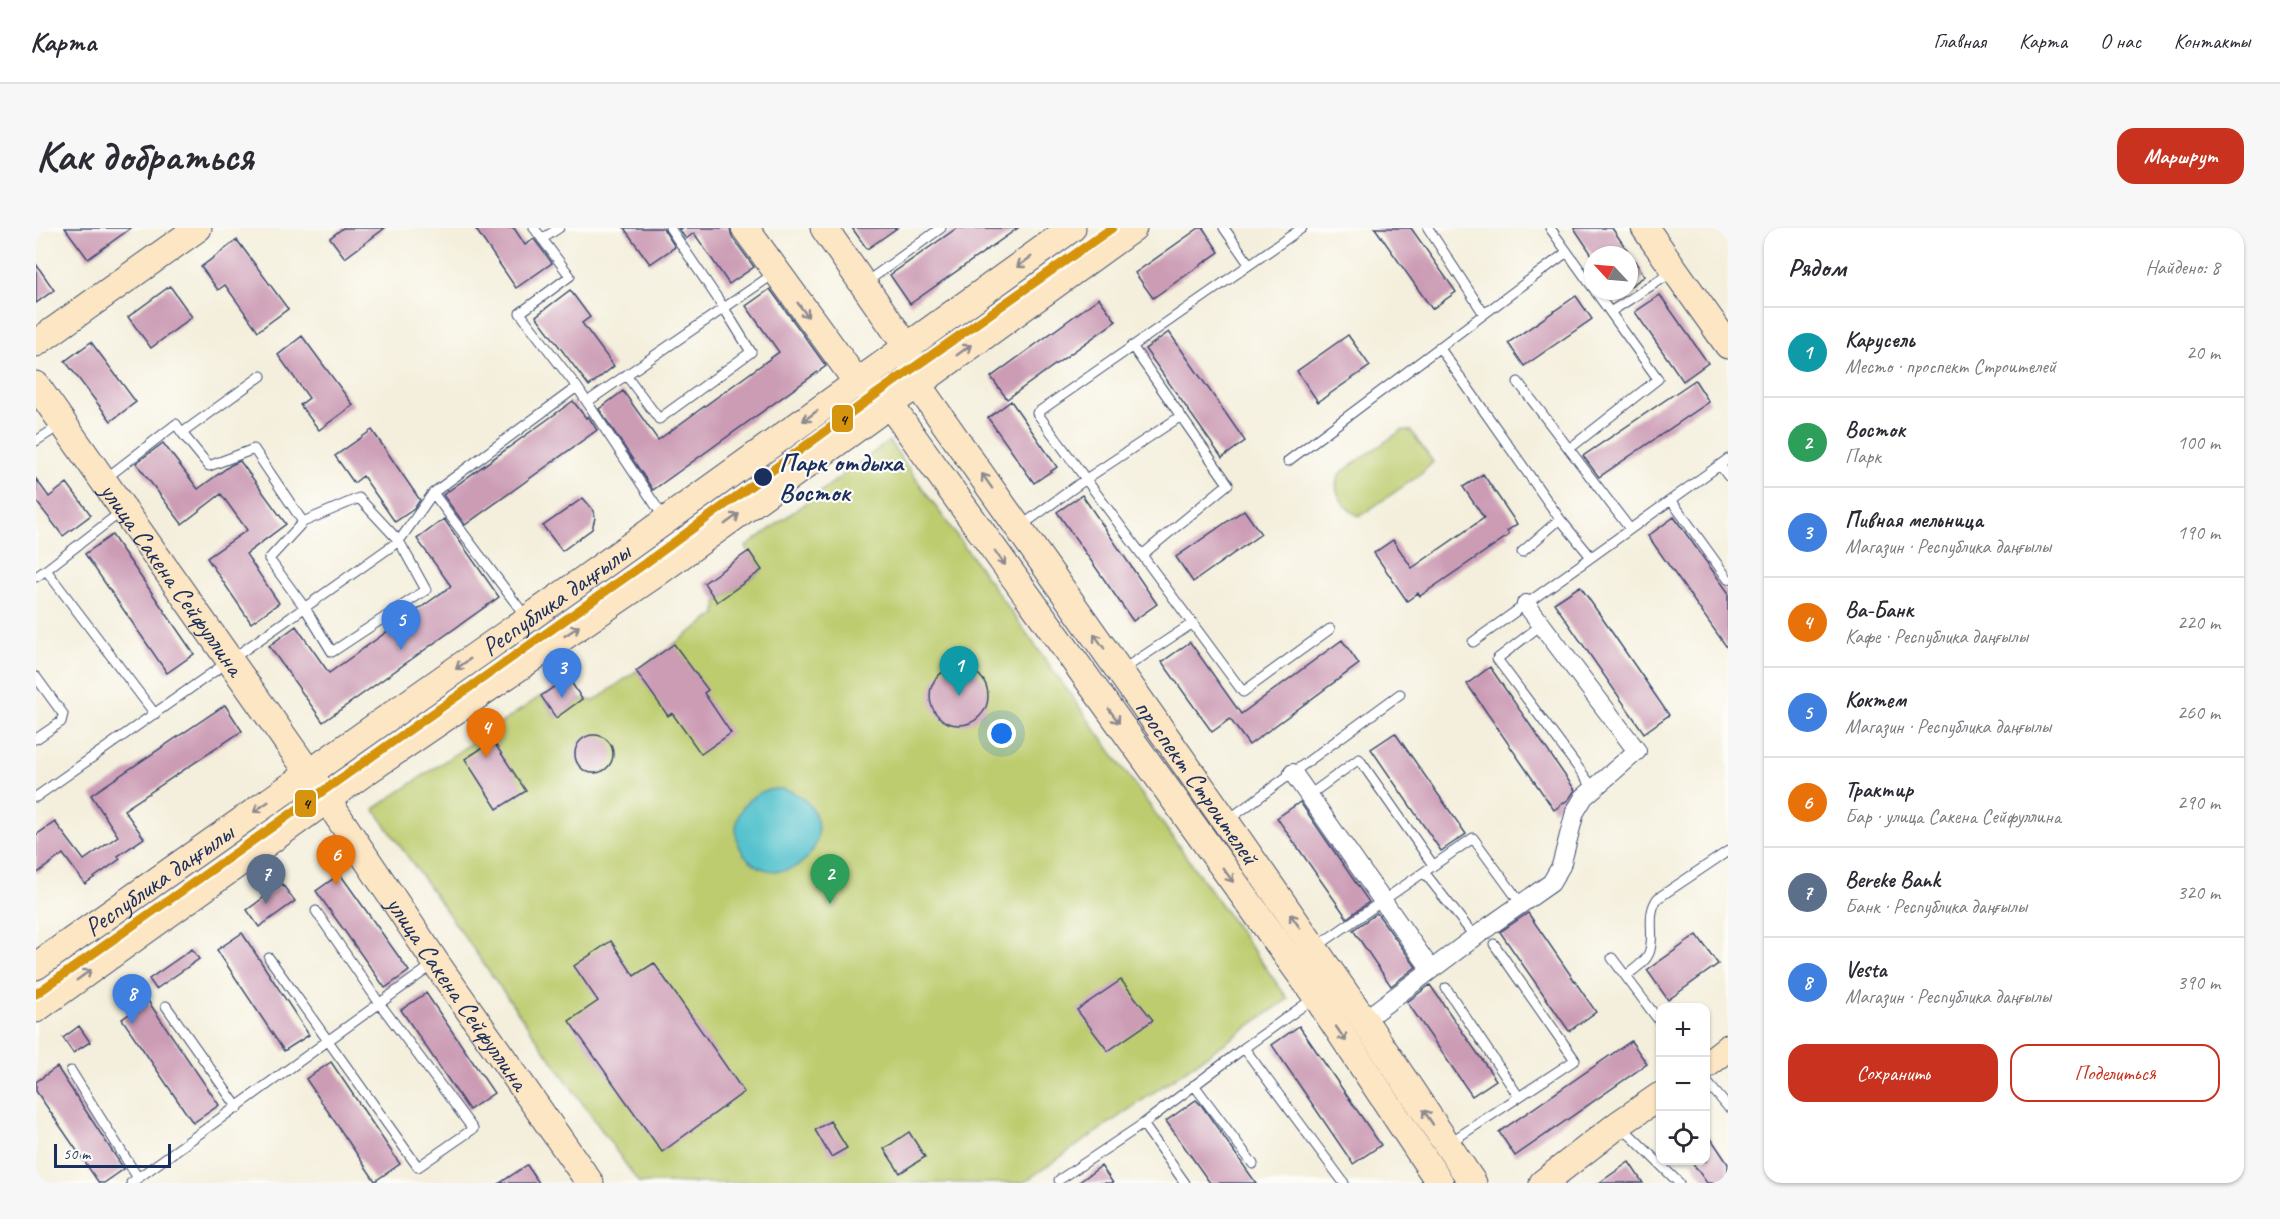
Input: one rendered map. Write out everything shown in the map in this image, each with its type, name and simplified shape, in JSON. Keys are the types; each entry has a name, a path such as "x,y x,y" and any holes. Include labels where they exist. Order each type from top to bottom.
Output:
{"street":[{"path":"36,343 198,228"},
{"path":"745,228 857,382"},
{"path":"824,228 907,347 917,384"},
{"name":"Республика даңғылы","path":"36,966 666,520 1072,228"},
{"name":"Республика даңғылы","path":"36,1009 326,800 654,575 1133,228"},
{"path":"1645,228 1728,345"},
{"name":"проспект Строителей","path":"857,382 890,405 1316,996 1440,1183"},
{"name":"проспект Строителей","path":"917,384 1314,948 1473,1183"},
{"name":"улица Сакена Сейфуллина","path":"36,385 309,772 436,963 590,1183"},
{"path":"1364,1020 1475,937 1551,884 1561,866 1575,812 1584,797 1637,751 1526,604"},
{"path":"1293,773 1425,961"},
{"path":"1710,1062 1728,1048"},
{"path":"1543,1183 1619,1124 1656,1099"}],"lane":[{"path":"534,228 570,276 520,313 577,387 666,520"},
{"path":"542,239 559,228"},
{"path":"626,375 659,420 751,352 669,228"},
{"path":"921,228 928,238"},
{"path":"863,284 941,228"},
{"path":"1224,228 1250,264"},
{"path":"1302,228 1037,413 1243,692 1330,629"},
{"path":"1428,228 1484,314"},
{"path":"1550,228 1584,275"},
{"path":"1288,461 1567,252"},
{"path":"1610,312 1675,270"},
{"path":"587,402 776,273"},
{"path":"1569,449 1658,379 1602,300"},
{"path":"1132,346 1228,484 1142,555"},
{"path":"1439,347 1560,519 1591,557"},
{"path":"182,434 261,376"},
{"path":"1518,382 1630,530"},
{"path":"36,797 399,541 434,493 577,387"},
{"path":"1019,527 1181,416"},
{"path":"36,441 64,423"},
{"path":"103,481 176,424 209,466 254,449 303,522"},
{"path":"1473,642 1724,462 1728,476"},
{"path":"434,493 527,619"},
{"path":"359,498 399,541 426,590 332,652 305,608 269,559 303,522 359,498"},
{"path":"1671,500 1728,579"},
{"path":"36,577 123,510"},
{"path":"1522,552 1560,519"},
{"path":"46,570 155,714"},
{"path":"1120,671 1192,623"},
{"path":"1541,625 1497,659 1594,789"},
{"path":"36,677 63,714 61,722 36,739"},
{"path":"1226,822 1400,694"},
{"path":"1308,796 1359,759 1433,865"},
{"path":"1314,948 1473,838 1522,905"},
{"path":"1626,976 1644,960 1650,951 1653,904 1658,898 1728,852"},
{"path":"1424,872 1475,937"},
{"path":"269,958 418,1167 473,1129 380,1004 316,912"},
{"path":"1447,1144 1575,1060 1494,944"},
{"path":"1612,958 1656,1017"},
{"path":"71,1071 135,1181 436,963"},
{"path":"1446,988 1519,1097"},
{"path":"1058,1182 1143,1124 1316,996"},
{"path":"166,1006 237,1108"},
{"path":"1244,1048 1344,1183"},
{"path":"1194,1085 1252,1164"},
{"path":"1710,1086 1728,1107"},
{"path":"1143,1124 1185,1183"},
{"path":"1619,1124 1678,1183"}],"green space":[{"path":"1402,430 1411,431 1433,462 1421,474 1360,516 1355,514 1339,497 1336,486 1338,477"},
{"path":"889,441 1288,999 1023,1183 639,1183 374,809 541,696 556,718 582,699 594,701 716,614 717,602 762,570 746,547"}],"water":[{"path":"777,789 793,792 806,801 815,814 818,830 815,846 806,859 793,868 777,871 761,868 748,859 739,846 736,830 739,814 748,801 761,792"}],"building":[{"path":"65,228 131,228 88,259"},
{"path":"343,228 385,228 345,258 330,238"},
{"path":"475,228 514,228 525,245 534,239 552,263 516,288"},
{"path":"624,228 663,228 675,247 650,264"},
{"path":"678,228 730,228 732,237 754,267 729,284 694,233 686,239"},
{"path":"852,228 897,228 867,249"},
{"path":"957,228 1018,228 910,304 890,275"},
{"path":"1199,228 1203,228 1219,252 1153,298 1135,273"},
{"path":"1375,228 1411,228 1456,292 1432,309"},
{"path":"1574,228 1612,228 1624,246 1586,246"},
{"path":"237,240 288,309 258,331 225,285 218,290 201,267"},
{"path":"36,264 54,290 36,303"},
{"path":"1638,266 1645,276 1638,281"},
{"path":"170,286 192,317 151,348 128,317"},
{"path":"770,289 826,366 653,490 599,409 623,391 658,440 779,352 746,306"},
{"path":"570,290 590,317 582,323 614,366 589,386 536,316"},
{"path":"1660,295 1708,363 1683,381 1635,312"},
{"path":"1576,296 1592,319 1524,366 1508,343"},
{"path":"1099,298 1116,321 1007,399 991,377"},
{"path":"1169,332 1245,441 1222,458 1145,349"},
{"path":"1348,335 1370,366 1318,402 1297,371"},
{"path":"302,336 353,405 319,430 300,405 309,398 278,355"},
{"path":"91,342 136,402 111,421 65,361"},
{"path":"1695,380 1709,402 1599,477 1583,456"},
{"path":"573,401 586,418 588,416 597,430 465,525 443,495"},
{"path":"1011,401 1057,467 1034,483 988,418"},
{"path":"372,430 420,500 414,509 395,522 363,476 354,483 335,456"},
{"path":"163,443 198,489 240,461 286,524 246,554 279,603 251,623 207,558 247,530 221,494 182,524 136,463"},
{"path":"1483,474 1517,524 1507,531 1509,535 1420,596 1418,593 1407,601 1374,553 1393,540 1412,568 1484,518 1463,487"},
{"path":"36,479 49,497 67,483 91,515 63,536 36,501"},
{"path":"1082,495 1157,604 1133,621 1057,512"},
{"path":"583,498 594,511 592,529 562,551 543,526"},
{"path":"1244,510 1261,534 1193,582 1176,557"},
{"path":"1674,517 1728,592 1728,649 1648,536"},
{"path":"444,519 499,597 323,722 269,646 296,626 329,673 451,586 417,539"},
{"path":"112,535 194,654 167,673 85,554"},
{"path":"749,551 762,570 717,602 704,583"},
{"path":"1580,586 1669,715 1644,733 1554,603"},
{"path":"1342,640 1359,664 1249,745 1230,719 1212,732 1162,662 1190,642 1241,714"},
{"path":"674,644 708,690 704,693 731,733 701,754 672,713 668,716 636,671"},
{"path":"959,667 975,672 983,680 988,696 983,712 975,720 959,725 943,720 935,712 930,696 935,680 943,672"},
{"path":"1490,667 1575,790 1569,799 1554,810 1467,684"},
{"path":"568,677 582,699 556,718 541,696"},
{"path":"225,705 242,731 124,810 144,838 118,856 120,859 85,884 63,854 36,874 36,835 55,822 84,860 118,836 91,795"},
{"path":"1395,733 1466,834 1441,851 1371,749"},
{"path":"594,735 601,736 607,741 612,747 612,761 607,767 601,772 594,773 587,772 581,767 576,761 575,754 576,747 581,741 587,736"},
{"path":"493,741 526,791 497,809 465,759"},
{"path":"1300,802 1369,902 1347,918 1277,818"},
{"path":"340,874 409,971 385,988 316,891"},
{"path":"282,884 295,901 259,927 247,910"},
{"path":"1377,913 1416,967 1391,986 1353,930"},
{"path":"1528,913 1596,1012 1569,1031 1500,932"},
{"path":"242,933 309,1035 284,1051 217,950"},
{"path":"1697,935 1718,964 1668,1000 1647,970"},
{"path":"611,941 634,976 654,963 744,1092 662,1152 569,1021 598,1001 574,966"},
{"path":"192,949 199,959 156,989 149,979"},
{"path":"1121,980 1153,1020 1108,1051 1077,1010"},
{"path":"1430,985 1496,1080 1472,1096 1407,1002"},
{"path":"426,993 494,1093 469,1110 401,1010"},
{"path":"148,1001 219,1105 193,1123 122,1019"},
{"path":"79,1026 90,1042 73,1053 63,1038"},
{"path":"1299,1026 1381,1145 1353,1164 1272,1045"},
{"path":"1631,1041 1647,1064 1515,1156 1499,1132"},
{"path":"331,1062 400,1164 375,1181 306,1079"},
{"path":"57,1067 124,1169 104,1183 99,1183 36,1091 36,1082"},
{"path":"1196,1100 1256,1183 1210,1183 1166,1121"},
{"path":"830,1121 847,1148 831,1157 815,1130"},
{"path":"909,1132 925,1157 900,1173 884,1149"},
{"path":"1710,1137 1728,1164 1728,1183 1707,1183 1694,1165 1710,1165"},
{"path":"1629,1162 1643,1183 1599,1183"},
{"path":"527,1165 539,1183 500,1183"},
{"path":"1101,1166 1113,1183 1078,1183"}],"transit line":[{"name":"4","path":"36,994 647,562 875,395 1112,228"}],"place":[{"name":"Парк отдыха Восток","path":"763,477"},
{"name":"Коктем","path":"401,650"},
{"name":"Карусель","path":"959,696"},
{"name":"Пивная мельница","path":"562,698"},
{"name":"Ва-Банк","path":"486,758"},
{"name":"Трактир","path":"336,885"},
{"name":"Bereke Bank","path":"266,904"},
{"name":"Восток","path":"830,904"},
{"name":"Vesta","path":"132,1024"}]}
